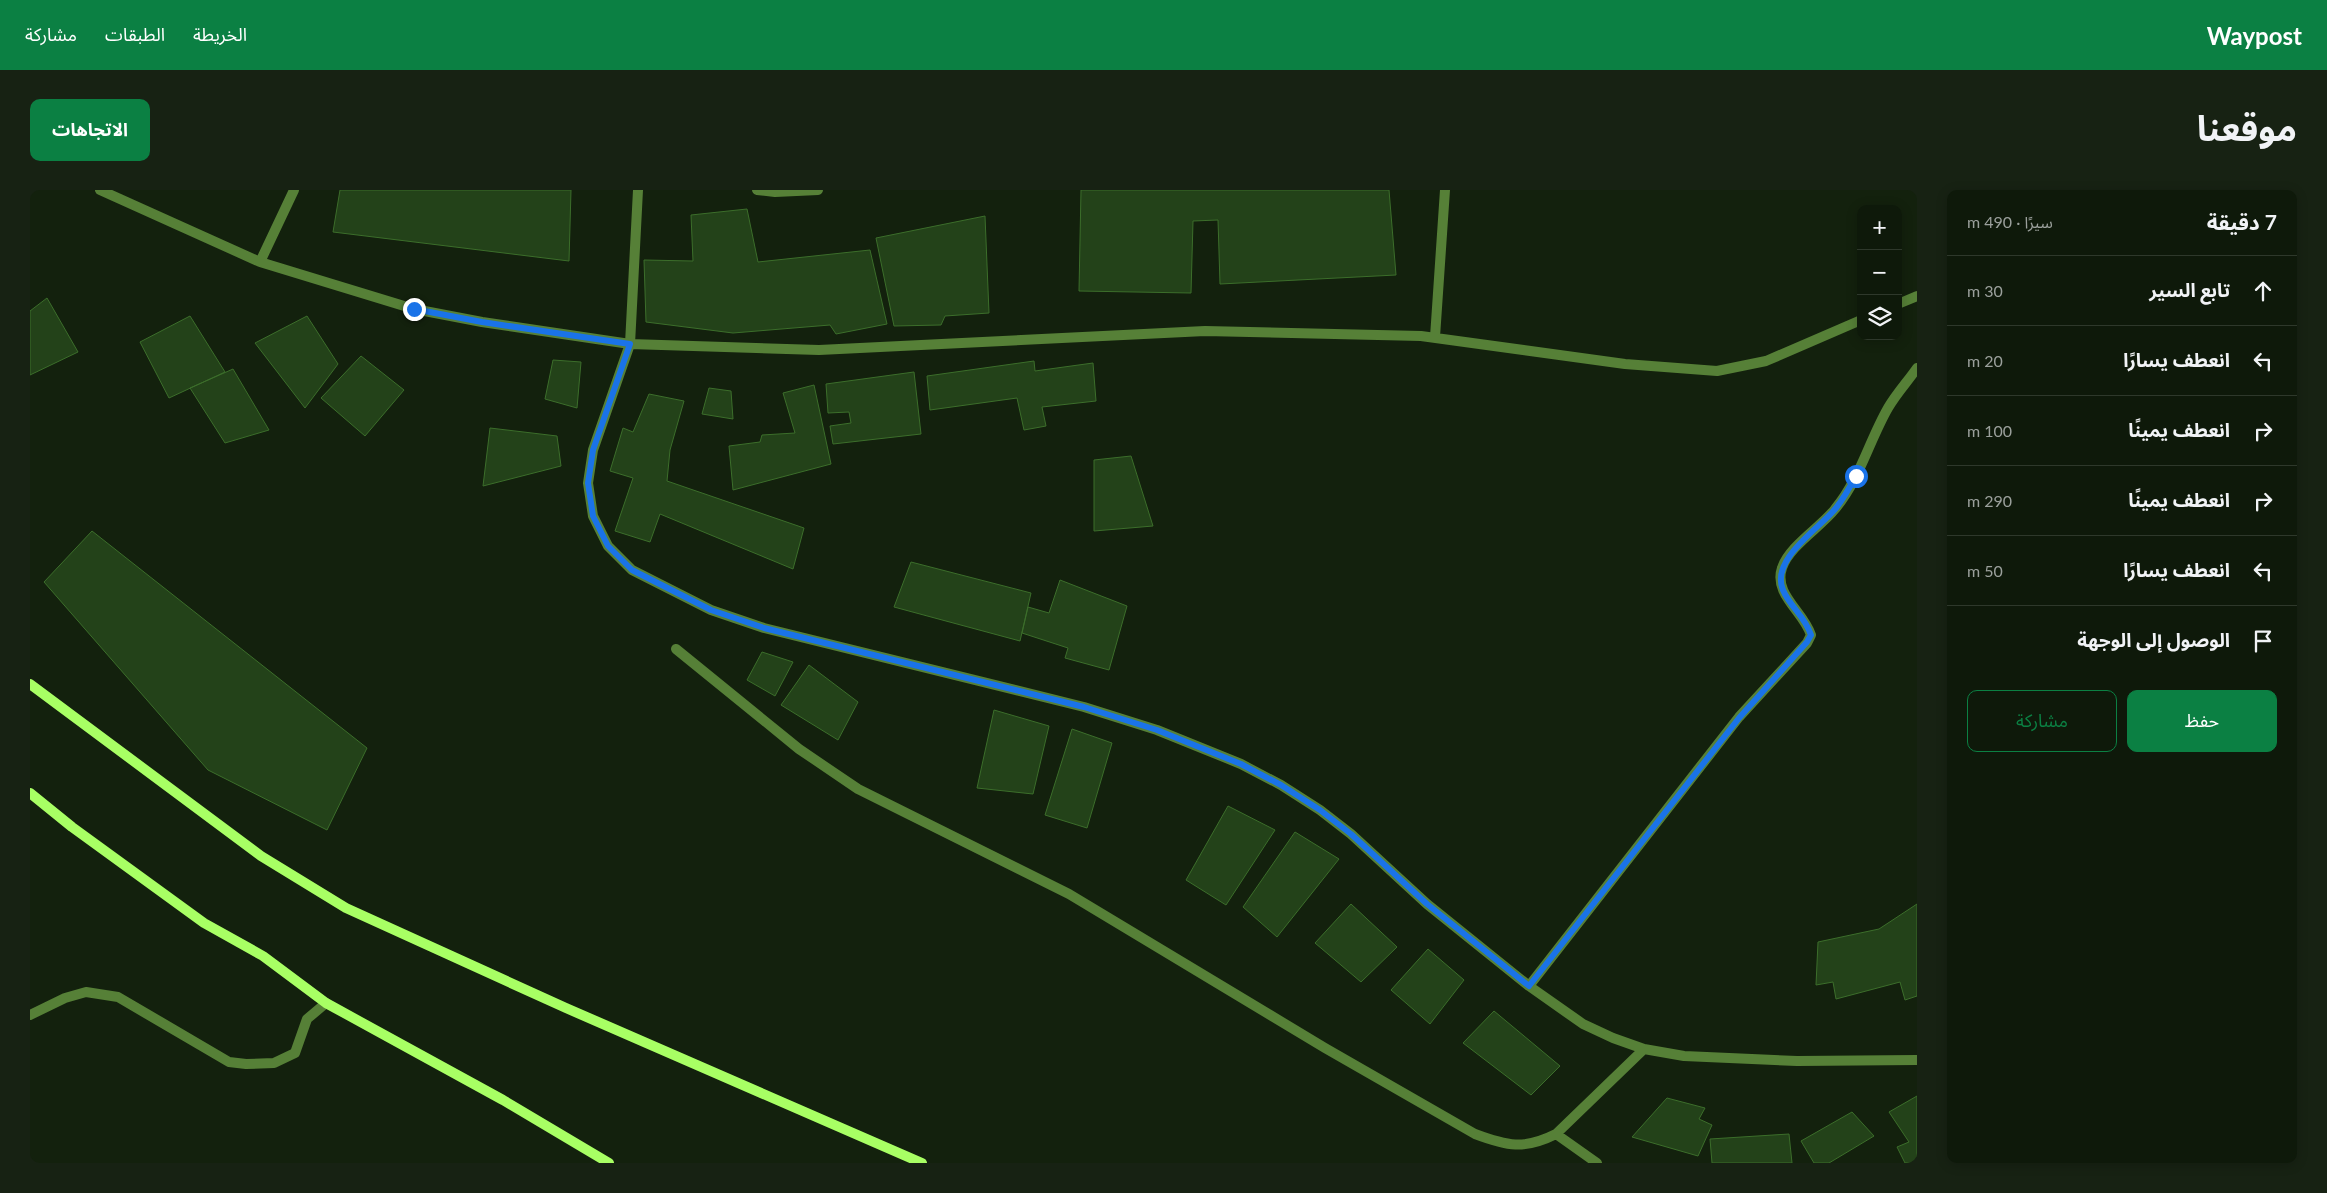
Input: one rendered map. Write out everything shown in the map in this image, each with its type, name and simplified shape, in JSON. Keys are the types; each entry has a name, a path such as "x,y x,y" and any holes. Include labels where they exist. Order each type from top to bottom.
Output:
{"main road":[{"path":"30,684 261,856 346,908 566,1008 922,1163"},
{"path":"30,793 79,832 204,923 263,956 326,1003 503,1100 608,1163"}],"street":[{"path":"100,190 260,262 414,309 482,322 630,344 819,350 1204,331 1435,337 1625,364 1716,371 1766,362 1857,322"},
{"path":"260,262 294,190"},
{"path":"638,190 630,344 593,450 588,483 593,516 608,546 632,570 711,610 764,628 1084,707 1157,730 1241,764 1281,785 1320,810 1351,834 1427,904 1529,986 1583,1024 1613,1038 1644,1048 1684,1056 1759,1060 1917,1060"},
{"path":"757,190 775,192 818,190"},
{"path":"1435,337 1446,190"},
{"path":"1902,302 1917,296"},
{"path":"1529,986 1739,718 1807,642 1811,635 1807,623 1782,589 1782,568 1791,554 1835,509 1856,476 1888,408 1917,368"},
{"path":"676,649 799,749 858,789 1070,894 1325,1048 1476,1134 1497,1142 1515,1145 1538,1143 1556,1134 1644,1048"},
{"path":"30,1016 65,998 86,992 118,997 229,1062 260,1064 286,1059 295,1053 307,1019 326,1003"},
{"path":"1556,1134 1597,1163"}],"building":[{"path":"340,190 571,190 569,261 333,232"},
{"path":"1081,190 1389,190 1396,275 1220,284 1218,220 1193,221 1191,293 1079,291"},
{"path":"747,209 758,262 870,250 887,324 836,334 830,325 733,333 646,322 644,260 693,261 691,215"},
{"path":"985,216 989,313 945,316 941,325 894,326 876,238"},
{"path":"47,298 78,352 30,375 30,311"},
{"path":"190,316 225,372 169,398 140,342"},
{"path":"307,316 338,364 305,408 255,343"},
{"path":"361,356 404,390 365,436 321,398"},
{"path":"553,360 581,362 577,408 545,399"},
{"path":"1034,361 1035,371 1093,363 1096,401 1042,407 1046,426 1024,430 1017,398 930,410 927,376"},
{"path":"233,369 269,430 225,443 190,388"},
{"path":"914,372 921,434 833,444 830,426 851,423 849,412 828,413 826,384"},
{"path":"814,385 831,464 733,490 729,446 760,442 762,435 795,433 783,393"},
{"path":"709,388 731,391 733,419 702,414"},
{"path":"649,394 684,401 670,450 667,481 804,528 793,569 660,514 650,542 615,531 633,478 610,471 623,428 633,432"},
{"path":"490,428 557,436 561,466 483,486"},
{"path":"1131,456 1153,526 1094,531 1094,460"},
{"path":"92,531 367,748 327,830 208,770 44,582"},
{"path":"911,562 1031,593 1020,641 894,607"},
{"path":"1060,580 1127,606 1109,670 1065,658 1068,648 1022,633 1028,607 1049,613"},
{"path":"762,652 793,662 775,696 747,680"},
{"path":"809,665 858,702 838,740 781,705"},
{"path":"994,710 1049,726 1033,794 977,788"},
{"path":"1072,729 1112,743 1087,828 1045,815"},
{"path":"1228,806 1275,830 1226,905 1186,880"},
{"path":"1295,832 1339,859 1277,937 1243,907"},
{"path":"1351,904 1397,947 1361,982 1315,943"},
{"path":"1917,904 1917,996 1905,1000 1900,982 1836,999 1833,982 1816,985 1818,942 1879,929"},
{"path":"1428,949 1464,980 1430,1024 1391,990"},
{"path":"1494,1011 1560,1066 1531,1095 1463,1043"},
{"path":"1917,1096 1917,1163 1905,1163 1897,1147 1909,1142 1889,1112"},
{"path":"1667,1098 1705,1108 1699,1119 1712,1125 1698,1156 1632,1137"},
{"path":"1852,1112 1874,1136 1829,1163 1814,1163 1801,1141"},
{"path":"1789,1134 1792,1163 1712,1163 1710,1139"}],"route":[{"path":"414,309 482,322 630,344 593,450 588,483 593,516 608,546 632,570 670,591 711,610 764,628 1084,707 1157,730 1241,764 1281,785 1320,810 1351,834 1427,904 1529,986 1739,718 1807,642 1811,635 1807,623 1782,589 1782,568 1791,554 1835,509 1856,476"}]}
